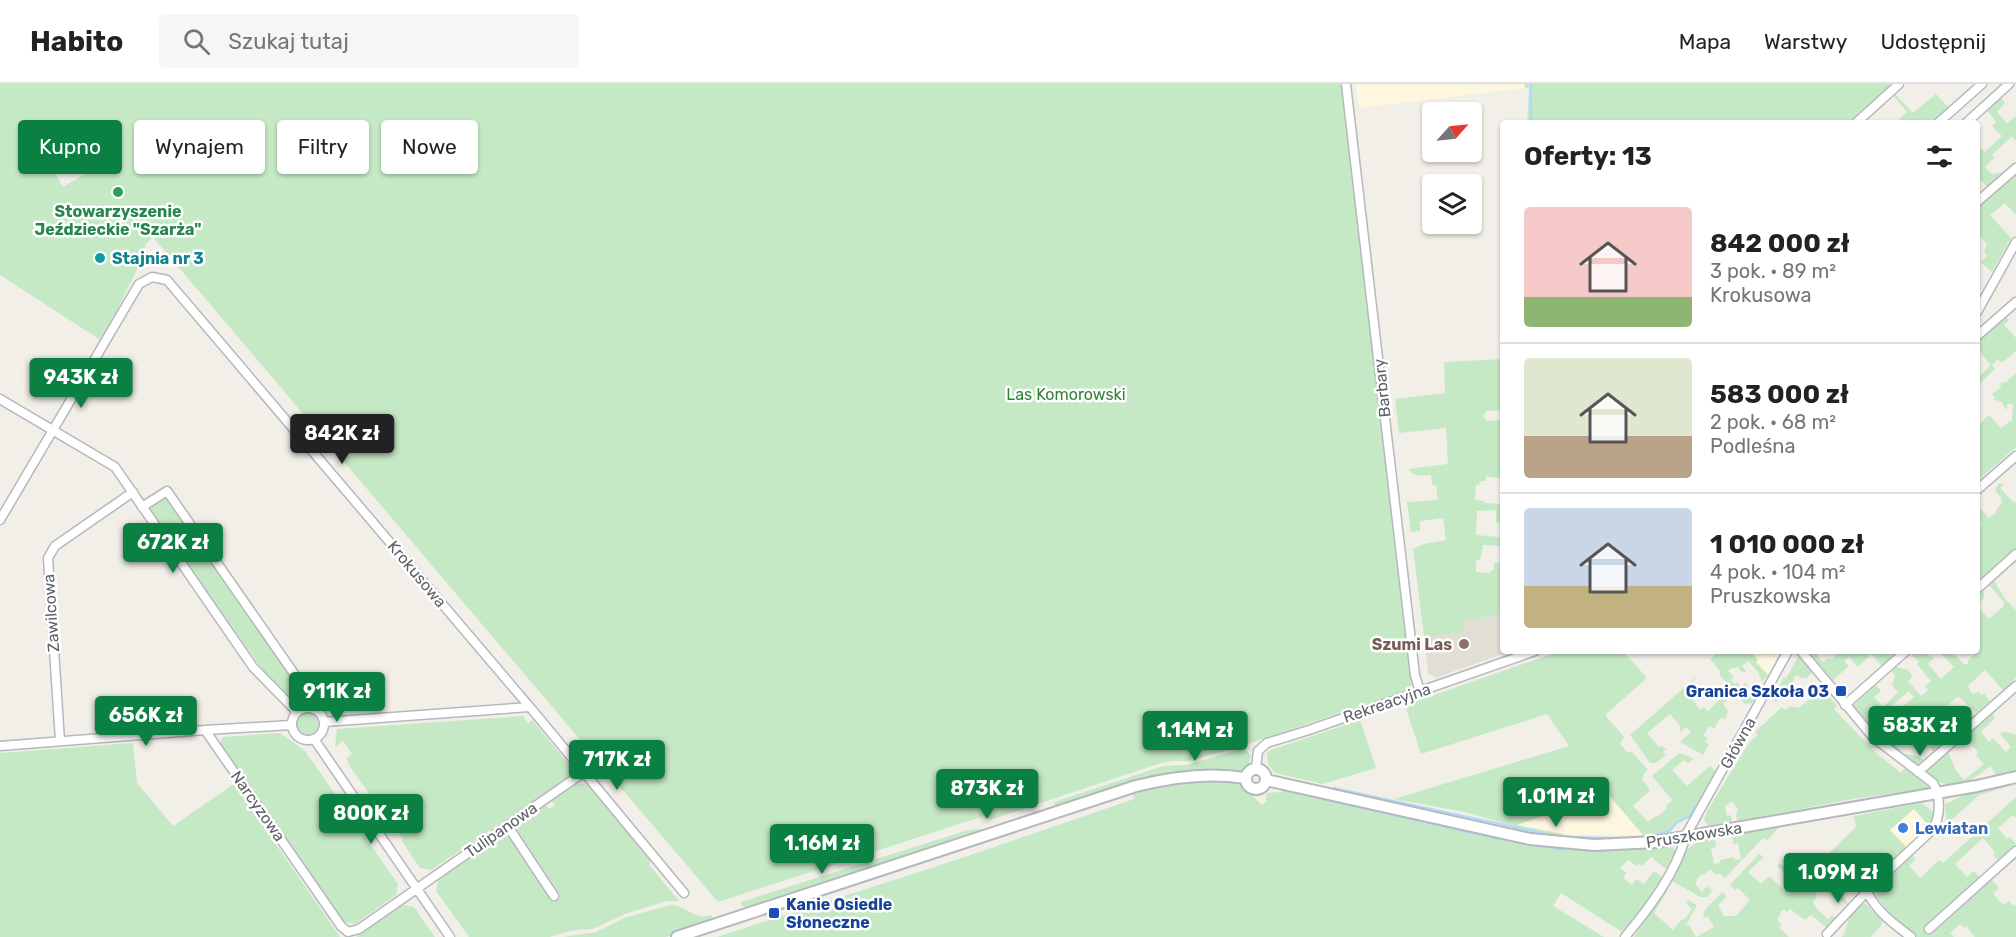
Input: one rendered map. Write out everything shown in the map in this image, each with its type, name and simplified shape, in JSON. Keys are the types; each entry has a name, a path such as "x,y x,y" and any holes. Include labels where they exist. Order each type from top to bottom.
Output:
{"street":[{"name":"Barbary","path":"1346,84 1384,394 1396,520 1415,675 1420,692"},
{"path":"1859,120 1899,84"},
{"path":"1941,120 1982,84"},
{"path":"1969,120 2009,84"},
{"path":"1980,199 2016,168"},
{"path":"1980,307 2016,242"},
{"name":"Krokusowa","path":"53,430 139,284 148,278 156,277 170,282 684,893"},
{"path":"1980,333 2016,302"},
{"path":"0,399 115,467 253,667 297,712"},
{"path":"0,520 53,430"},
{"path":"1980,487 2016,456"},
{"path":"142,507 167,491 311,698 324,722 322,733 307,741 299,738 293,731 292,718 297,712 306,708 316,710"},
{"name":"Zawilcowa","path":"60,741 48,563 50,554 55,546 133,492"},
{"path":"1980,586 2016,554"},
{"name":"Rekreacyjna","path":"1256,768 1258,751 1265,744 1420,692 1519,654"},
{"name":"Główna","path":"1625,937 1648,908 1680,855 1686,835 1786,654"},
{"path":"1803,654 1880,744 1933,783 1939,814 1935,827 1827,934"},
{"path":"1845,705 1903,654"},
{"path":"1918,772 2016,686"},
{"path":"324,722 529,707"},
{"path":"0,746 291,725"},
{"name":"Narcyzowa","path":"205,730 344,930 351,932 356,930 418,888"},
{"path":"314,739 450,937"},
{"path":"1256,768 1264,772 1266,780 1262,787 1254,789 1247,785 1245,778 1249,771 1256,768"},
{"name":"Tulipanowa","path":"418,888 584,772"},
{"path":"677,937 1136,786 1189,776 1219,775 1245,778"},
{"name":"Pruszkowska","path":"1266,780 1481,829 1561,843 1594,845 1665,841 1686,835 1936,793 2016,777"},
{"path":"507,825 555,896"},
{"path":"1929,929 2016,851"},
{"path":"1868,892 1888,920 1911,937"}],"shaded area":[{"path":"1356,84 1524,84 1525,88 1359,108"},
{"name":"Szumi Las","path":"1500,614 1500,654 1503,654 1435,678 1428,674 1424,637 1463,632 1460,622"},
{"path":"1748,654 1779,654 1767,676"},
{"path":"1607,793 1643,835 1570,835 1515,826"},
{"path":"1914,808 1930,827 1908,849 1890,830"}],"green space":[{"name":"Las Komorowski","path":"0,84 1342,84 1412,683 1409,689 1245,745 1190,761 1161,763 990,820 987,815 718,902 153,237 145,245 144,255 102,341 0,275"},
{"path":"1524,84 1895,84 1855,120 1527,120 1529,88 1525,88"},
{"path":"1895,94 1913,113 1936,94 1950,109 1937,120 1898,120 1907,112 1893,95"},
{"path":"2001,98 2005,103 1997,112 2007,123 2016,116 2016,141 2012,136 1992,155 1994,158 1985,167 1992,174 2004,172 1987,187 1980,182 1980,147 1985,152 2002,136 1992,126 1996,122 1987,110"},
{"path":"2016,174 2016,215 2005,203 1990,215 2011,238 1992,272 1980,262 1987,256 1984,251 1987,244 1980,237 1980,205"},
{"path":"2005,316 2009,320 2004,325 2016,338 2016,351 2002,363 1998,359 1992,365 1995,369 1980,383 1980,375 1991,365 1980,352 1980,338"},
{"path":"1500,359 1500,410 1486,411 1483,416 1487,421 1500,420 1500,478 1486,476 1486,481 1480,481 1479,485 1476,485 1475,500 1500,504 1500,523 1496,523 1496,510 1477,511 1476,535 1499,537 1500,546 1483,545 1480,560 1476,560 1476,572 1490,573 1494,570 1494,563 1500,563 1500,614 1461,622 1464,632 1424,637 1413,549 1424,544 1446,540 1443,518 1420,521 1420,531 1411,532 1407,502 1438,500 1436,485 1432,485 1431,475 1418,475 1408,469 1448,464 1446,428 1399,433 1395,399 1445,393 1444,362"},
{"path":"2016,373 2016,447 1980,478 1980,423 1989,415 2001,428 2012,421 2013,404 2007,404 2007,409 2005,409 2002,402 1993,399 1995,397 1992,394 2001,387 2000,383 2006,382"},
{"path":"1999,483 2004,484 2000,488 2014,503 2016,501 2016,551 1980,579 1980,527 1982,525 1980,508 1989,518 1997,512 2002,499 1995,490"},
{"path":"165,495 305,696 304,700 291,698 272,683 152,515 149,510 150,504"},
{"path":"1994,581 2006,600 2016,610 2016,678 2003,690 1985,670 1968,686 1972,694 1979,692 1982,695 1984,693 1990,701 1976,713 1958,696 1946,705 1943,711 1954,722 1964,714 1969,719 1933,751 1930,747 1939,738 1927,725 1917,735 1920,739 1916,741 1904,741 1898,734 1890,740 1904,754 1917,756 1923,760 1916,766 1880,735 1891,725 1896,730 1908,720 1899,710 1914,697 1909,691 1870,724 1853,706 1876,685 1881,691 1874,697 1883,707 1898,692 1892,685 1895,675 1892,671 1896,667 1908,670 1913,676 1908,681 1921,696 1928,690 1925,686 1931,681 1911,654 1927,654 1934,658 1928,664 1941,679 1954,667 1941,654 1954,654 1967,665 1969,659 1975,654 1980,654 1980,609 1989,619 2003,607 2004,602 1989,585"},
{"path":"1982,591 1984,593 1984,598 1980,603"},
{"path":"1552,654 1626,654 1647,678 1605,715 1624,737 1620,744 1627,752 1632,752 1648,770 1642,779 1650,790 1633,806 1648,822 1667,808 1666,806 1672,800 1652,776 1678,754 1694,759 1688,763 1684,760 1672,770 1687,786 1710,766 1717,773 1697,809 1694,808 1690,817 1678,823 1669,833 1662,834 1662,837 1644,839 1607,793 1516,825 1563,834 1560,839 1513,831 1514,826 1465,812 1394,799 1569,746 1547,714 1421,754 1405,705"},
{"path":"1716,654 1753,654 1758,660 1756,662 1768,675 1762,682 1758,672 1748,661 1742,666 1746,671 1743,673 1737,666 1728,671 1734,677 1731,680 1735,684 1737,682 1741,687 1745,683 1756,696 1752,703 1745,704 1720,675 1720,671 1710,659"},
{"path":"1811,654 1816,654 1823,662 1828,658 1832,659 1835,654 1871,654 1858,667 1849,657 1844,661 1849,666 1833,680"},
{"path":"1871,654 1896,654 1882,666"},
{"path":"1799,655 1813,672 1805,679 1797,675 1793,678 1791,685 1776,702 1772,699"},
{"path":"1702,672 1685,689 1700,710 1704,707 1708,711 1723,696 1727,695 1729,698 1723,704 1728,711 1725,719 1720,718 1714,729 1709,726 1703,736 1708,738 1705,742 1709,744 1703,755 1680,742 1691,732 1686,727 1680,732 1680,726 1670,714 1647,733 1659,747 1666,749 1663,752 1666,755 1656,763 1650,763 1630,735"},
{"path":"1814,685 1820,692 1825,688 1837,706 1834,709 1877,754 1901,773 1905,768 1915,773 1929,788 1853,799 1737,821 1738,810 1732,801 1725,806 1727,816 1731,815 1732,822 1708,825 1704,820 1707,811 1749,743 1758,735 1755,732 1782,707 1785,710 1791,706 1798,708 1812,698"},
{"path":"307,713 315,716 318,724 315,732 307,735 299,732 296,724 299,716"},
{"path":"1993,713 1994,719 1981,732 1989,742 1993,738 2006,752 2011,747 2000,734 2004,731 2016,735 2016,770 1996,775 1990,766 1974,778 1955,785 1942,783 1926,772 1948,751 1956,771 1964,780 1984,764 1976,755 1978,752 1965,737"},
{"path":"524,716 528,724 532,720 572,768 570,776 431,870 420,868 397,830 395,831 373,800 377,797 374,793 370,795 348,764 346,759 352,754 343,741 335,747 337,729"},
{"path":"1360,720 1376,768 1323,784 1275,773 1268,764 1267,753 1271,750"},
{"path":"280,733 305,751 398,884 396,895 355,924 344,922 220,744 223,737"},
{"path":"133,743 137,783 173,826 234,784 340,937 0,937 0,753"},
{"path":"1244,748 1251,755 1248,765 1242,770 1174,773 1123,786 1056,808 1054,802 1163,766 1187,765"},
{"path":"1207,780 1239,783 1262,805 1266,802 1267,793 1281,792 1282,789 1322,796 1426,824 1427,820 1595,849 1663,845 1672,847 1676,852 1666,869 1651,857 1642,866 1639,864 1637,866 1628,860 1620,868 1627,873 1623,878 1632,885 1636,879 1644,884 1654,871 1662,877 1643,908 1622,932 1561,893 1553,906 1604,937 717,937 962,858 1134,799 1133,793 1161,786"},
{"path":"576,783 588,785 650,857 650,866 679,901 666,901 625,914 593,929 574,930 549,937 469,937 436,891 439,879 502,836 512,838 553,900 561,896 517,833 518,823 546,805 549,809 555,805 551,800"},
{"path":"2016,784 1979,795 1943,828 1946,818 1945,804 1965,795"},
{"path":"2016,797 2016,818 2013,815 1998,828 2007,839 2010,837 2016,844 1998,860 1993,854 1995,852 1983,838 1955,864 1967,877 1974,871 1979,877 1925,927 1932,934 1992,880 1999,888 1993,894 2003,905 2009,901 2013,906 2016,904 2016,937 1975,937 1966,926 1964,928 1960,924 1950,933 1954,937 1917,937 1893,920 1874,892 1912,856 1916,859 1909,866 1920,878 1939,860 1943,863"},
{"path":"1922,803 1935,811 1930,827 1914,809 1890,830 1908,849 1870,881 1863,873 1860,876 1848,864 1830,880 1848,906 1842,900 1839,904 1824,887 1815,894 1817,897 1813,902 1818,910 1828,919 1832,915 1835,918 1827,928 1811,915 1805,920 1790,909 1787,912 1781,911 1777,920 1782,925 1779,928 1789,937 1696,937 1714,927 1708,916 1703,918 1705,910 1722,892 1727,896 1718,906 1724,916 1736,916 1750,900 1738,888 1735,890 1730,885 1759,854 1764,857 1749,873 1761,884 1769,876 1785,891 1794,882 1777,866 1780,863 1786,865 1801,880 1856,827 1854,816"},
{"path":"1780,826 1767,841 1763,838 1725,878 1719,873 1716,875 1710,869 1702,874 1695,884 1702,892 1707,886 1712,891 1707,897 1700,897 1669,879 1682,856 1697,842 1714,836 1716,847 1711,848 1714,864 1734,857 1735,860 1741,859 1738,843 1733,844 1732,833"},
{"path":"983,829 974,838 748,910 747,907 742,906 741,902 968,830"},
{"path":"1668,889 1654,913 1673,930 1692,909 1686,903 1688,900 1697,905 1686,925 1689,925 1696,937 1634,937 1665,890"},
{"path":"1865,903 1882,921 1882,924 1871,937 1842,937 1851,913"},
{"path":"403,905 414,907 435,937 356,937"},
{"path":"670,905 681,907 700,916 712,915 712,918 708,923 666,937 563,937 596,932 624,918"}],"waterway":[{"path":"1531,84 1531,120"},
{"path":"1334,788 1561,837"},
{"path":"1318,798 1494,838 1564,850"},
{"path":"1644,837 1670,831 1676,823 1690,816 1694,807"},
{"path":"1574,837 1615,838"}],"place":[{"name":"Stowarzyszenie Jeździeckie \"Szarża\"","path":"118,192"},
{"name":"Stajnia nr 3","path":"100,258"},
{"name":"Szumi Las","path":"1464,644"},
{"name":"Granica Szkoła 03","path":"1841,691"},
{"name":"Lewiatan","path":"1903,828"},
{"name":"Kanie Osiedle Słoneczne","path":"774,913"}]}
